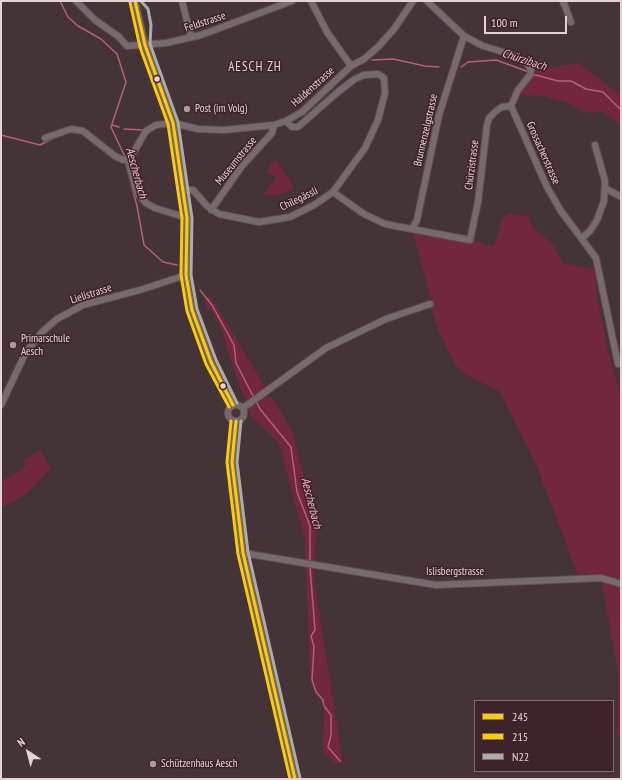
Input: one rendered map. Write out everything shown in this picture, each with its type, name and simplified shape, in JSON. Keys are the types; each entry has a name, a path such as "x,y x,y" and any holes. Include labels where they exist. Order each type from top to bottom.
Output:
{"street":[{"name":"Feldstrasse","path":"76,1 95,20 118,36 127,46 166,43 191,37 225,26 272,4 292,1"},
{"path":"135,1 145,45 173,123 187,218 186,275 192,310 211,362 232,405"},
{"path":"182,1 191,37"},
{"path":"311,1 327,32 351,66"},
{"name":"Haldenstrasse","path":"173,123 198,129 224,130 274,125 286,121 302,112 351,66 364,59 386,38 412,1"},
{"path":"427,1 464,36 483,46 514,55 528,64 530,73 518,90 511,106"},
{"path":"563,1 571,22"},
{"name":"Brunnenzelgstrasse","path":"412,230 417,220 439,115 464,36"},
{"path":"286,121 292,128 301,126 340,91 355,79 364,75 378,74 384,78 385,94 378,120 365,148 333,192"},
{"name":"Grossacherstrasse","path":"511,106 547,187 561,211 596,258 618,364"},
{"name":"Chürzistrasse","path":"470,240 478,202 489,118 496,111 511,106"},
{"path":"125,159 149,128 173,123"},
{"name":"Museumstrasse","path":"211,210 242,166 272,133 274,125"},
{"path":"44,138 71,129 83,131 115,156 125,159"},
{"path":"582,238 590,231 597,220 604,201 604,172 595,145"},
{"path":"125,159 136,191 146,203 155,208 187,218"},
{"path":"605,188 621,196"},
{"name":"Chilegässli","path":"184,190 193,190 211,210 223,216 245,221 271,221 296,214 314,205 333,192 364,214 385,224 470,240"},
{"name":"Lielistrasse","path":"1,405 26,352 42,332 57,319 83,305 140,290 186,275"},
{"path":"243,408 255,401 296,368 326,348 386,319 430,304"},
{"path":"237,404 243,408 244,416 240,420 236,421 230,419 228,409 232,405 237,404"},
{"path":"236,421 232,462 243,553 265,656 295,779"},
{"name":"Islisbergstrasse","path":"243,553 315,566 436,584 601,578 621,584"}],"shaded area":[{"path":"579,63 621,96 621,125 602,111 583,113 572,104 544,96 519,95 524,83 539,69"},
{"path":"277,161 295,189 274,196 273,194 263,196 276,177 267,172 272,162"},
{"path":"509,213 529,217 529,221 533,227 554,246 563,263 595,269 597,297 608,351 621,397 621,735 617,736 618,673 601,578 579,578 536,464 500,392 460,371 453,360 437,327 431,308 433,306 413,233 417,229 463,237 494,247 502,219"},
{"path":"210,296 292,431 317,528 313,574 343,764 336,763 323,752 324,707 310,677 305,541 279,443 251,416 226,346 223,332 212,310 209,311 204,300"},
{"path":"39,450 51,468 27,493 1,508 1,479 4,480 14,473 16,474 26,465 23,461"}],"waterway":[{"name":"Aescherbach","path":"60,1 68,17 78,26 101,39 117,54 126,82 111,127 125,157"},
{"name":"Chürzibach","path":"372,60 393,59 425,66 439,67"},
{"name":"Chürzibach","path":"461,67 468,62 496,60 529,72"},
{"name":"Chürzibach","path":"532,74 558,81 571,81 586,89 603,92 621,110"},
{"name":"Aescherbach","path":"112,125 119,127"},
{"name":"Chürzibach","path":"124,129 142,130"},
{"path":"1,135 40,145 56,137"},
{"name":"Aescherbach","path":"125,161 137,206 144,245 163,262 177,265"},
{"name":"Aescherbach","path":"200,290 212,305 234,345 236,363 254,398"},
{"name":"Aescherbach","path":"256,401 260,409 291,447 297,492 310,526 310,563"},
{"name":"Aescherbach","path":"310,567 315,630 311,636 314,647 312,680 316,692 323,700 324,706 331,715 331,735 328,747 340,761"}],"transit line":[{"name":"245","path":"135,1 145,45 173,123 187,218 186,275 192,310 211,362 233,405"},
{"name":"N22","path":"141,1 148,9 151,25 150,44 178,122 192,218 191,275 197,309 216,360 237,403"},
{"name":"215","path":"130,2 140,47 168,124 182,218 181,275 187,311 206,364 229,407"},
{"name":"215","path":"231,421 227,462 238,554 290,779"},
{"name":"245","path":"236,421 232,462 243,553 295,779"},
{"name":"N22","path":"241,421 237,462 248,552 300,778"}],"place":[{"name":"Post (im Volg)","path":"187,109"},
{"name":"Primarschule Aesch","path":"13,345"},
{"name":"Schützenhaus Aesch","path":"153,764"}],"district":[{"name":"AESCH ZH","path":"255,67"}]}
